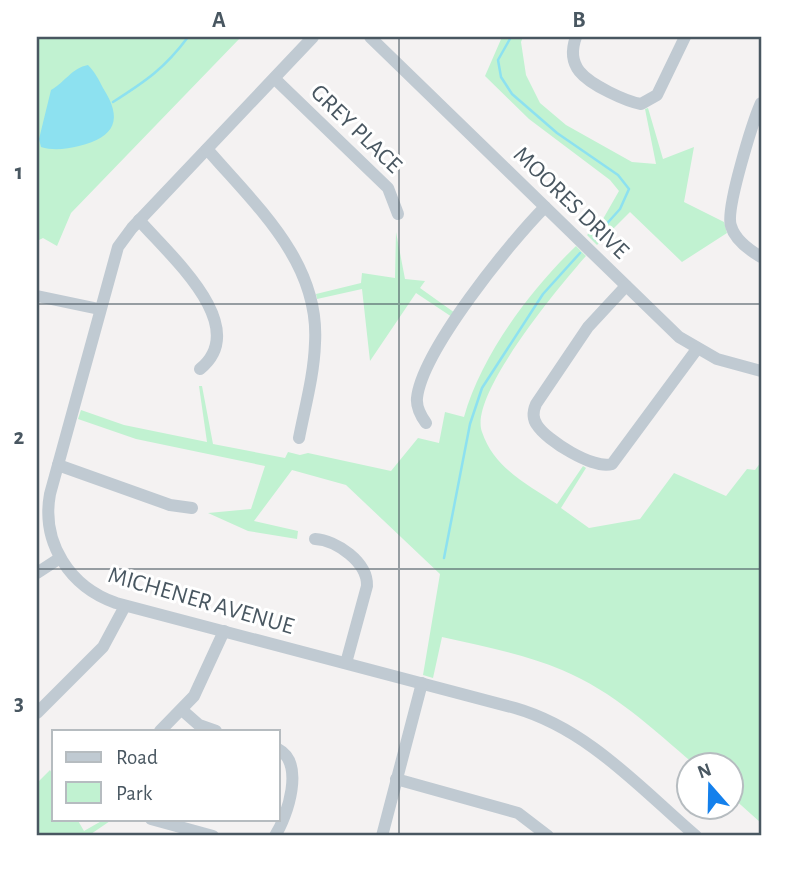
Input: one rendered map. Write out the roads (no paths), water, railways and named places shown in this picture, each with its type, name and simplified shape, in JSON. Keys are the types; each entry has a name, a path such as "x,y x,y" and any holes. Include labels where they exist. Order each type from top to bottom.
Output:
{"street":[{"name":"MICHENER AVENUE","path":"313,37 139,220 114,254 58,465 48,514 60,558 86,588 125,606 515,708 560,725 588,744 696,836"},
{"name":"MOORES DRIVE","path":"370,37 626,286 697,349 725,362 761,371"},
{"path":"576,37 572,55 583,78 628,101 641,104 657,95 685,37"},
{"name":"GREY PLACE","path":"275,79 388,188 398,214"},
{"path":"761,103 750,134 730,220 740,240 761,257"},
{"path":"207,149 287,244 309,288 315,318 315,346 299,438"},
{"path":"426,423 419,409 418,398 435,354 506,248 545,206"},
{"path":"139,220 204,297 214,313 217,341 210,359 200,369"},
{"path":"626,286 587,327 536,404 534,418 542,431 592,464 612,464 697,349"},
{"path":"37,296 99,309"},
{"path":"58,465 170,505 192,508"},
{"path":"315,539 340,547 366,576 367,586 346,663"},
{"path":"37,573 60,558"},
{"path":"37,713 103,647 125,606"},
{"path":"161,730 197,690 224,631"},
{"path":"382,836 422,683"},
{"path":"181,710 199,724 214,730"},
{"path":"280,750 290,758 294,775 280,820"},
{"path":"396,779 518,813 548,836"},
{"path":"155,820 213,836"}],"water":[{"path":"88,65 97,76 113,109 114,118 108,132 101,138 79,146 60,149 41,147 39,139 51,90 77,69"}],"waterway":[{"path":"113,102 154,73 188,37"},
{"path":"511,37 498,60 501,77 512,94 557,133 618,175 629,189 620,209 594,238"},
{"path":"444,558 470,424 482,388 543,294 580,253"}]}
